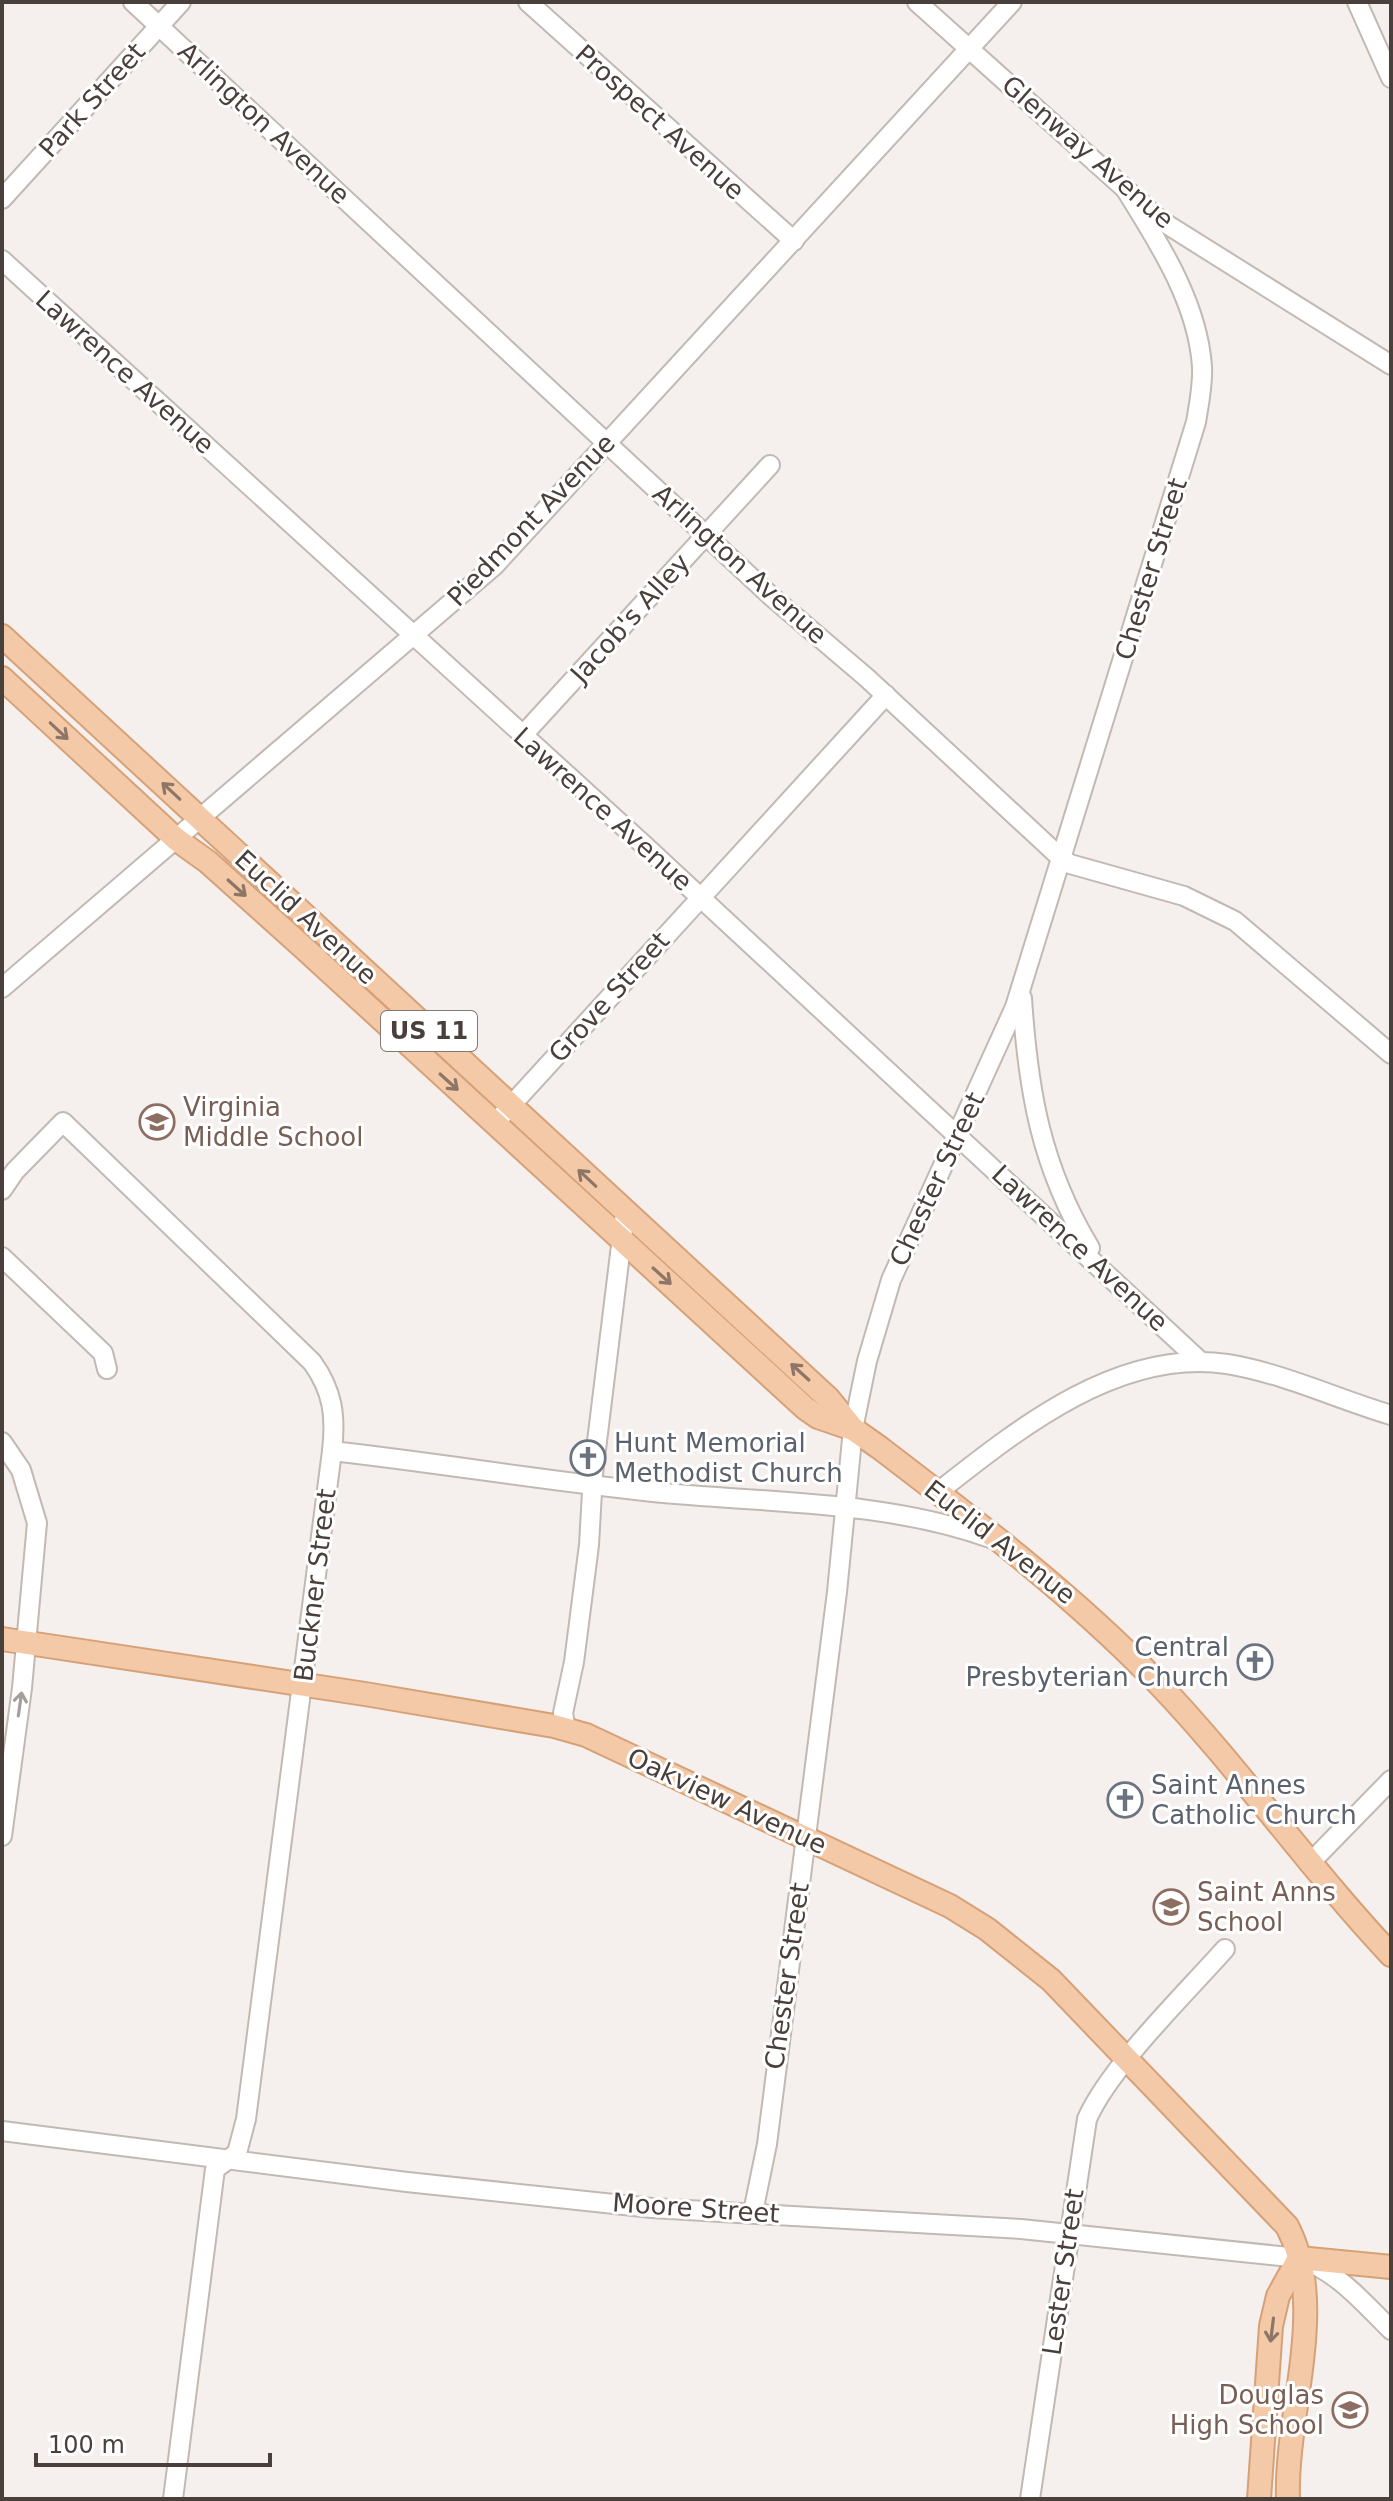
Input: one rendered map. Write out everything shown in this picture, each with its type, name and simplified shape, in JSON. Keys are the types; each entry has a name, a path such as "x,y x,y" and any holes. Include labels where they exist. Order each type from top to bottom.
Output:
{"main road":[{"name":"Euclid Avenue","path":"2,636 406,1010 622,1240 733,1326"},
{"name":"Euclid Avenue","path":"2,678 176,839 208,862 389,1027 625,1213 733,1326 805,1408 818,1417 853,1429 1006,1544 1080,1606 1156,1681 1215,1746 1309,1864 1391,1955"},
{"name":"Oakview Avenue","path":"2,1639 303,1684 566,1729 950,1906 987,1929 1051,1980 1287,2226 1299,2258 1306,2301 1288,2499"},
{"name":"Moore Street","path":"1299,2258 1391,2267"},
{"path":"1259,2499 1271,2326 1278,2296 1299,2258"}],"street":[{"name":"Arlington Avenue","path":"133,2 706,535 886,695 1062,859 1070,864 1184,896 1235,921 1391,1054"},
{"name":"Park Street","path":"2,199 181,2"},
{"name":"Prospect Avenue","path":"528,2 794,241"},
{"name":"Glenway Avenue","path":"917,2 1160,220 1391,365"},
{"name":"Piedmont Avenue","path":"2,988 494,566 1012,2"},
{"path":"1357,2 1391,78"},
{"name":"Chester Street","path":"753,2212 767,2144 837,1592 853,1429 891,1280 1021,987 1191,443 1202,386 1195,326 1156,238 1124,187"},
{"name":"Lawrence Avenue","path":"2,260 700,897 1108,1272 1201,1362"},
{"name":"Jacob's Alley","path":"522,736 770,465"},
{"name":"Grove Street","path":"502,1115 886,695"},
{"path":"1021,987 1027,1073 1043,1143 1079,1230 1108,1272"},
{"path":"389,1027 406,1010"},
{"name":"Buckner Street","path":"2,1190 57,1125 67,1125 312,1362 323,1377 333,1405 332,1451 246,2119 240,2148 215,2169 173,2499"},
{"path":"566,1729 563,1713 574,1662 587,1560 592,1484 625,1213"},
{"path":"2,1257 103,1353 107,1369"},
{"path":"938,1492 1054,1410 1097,1386 1150,1367 1201,1362 1267,1373 1391,1415"},
{"path":"2,1442 21,1470 37,1523 2,1836"},
{"path":"332,1451 592,1484 929,1520 1006,1544"},
{"path":"1309,1864 1391,1780"},
{"name":"Lester Street","path":"1030,2499 1087,2119 1095,2101 1129,2059 1225,1949"},
{"name":"Moore Street","path":"2,2131 579,2200 1068,2234 1299,2258"},
{"path":"1299,2258 1325,2269 1341,2281 1391,2330"}],"place":[{"name":"Virginia Middle School","path":"157,1122"},
{"name":"Hunt Memorial Methodist Church","path":"588,1458"},
{"name":"Central Presbyterian Church","path":"1255,1662"},
{"name":"Saint Annes Catholic Church","path":"1125,1800"},
{"name":"Saint Anns School","path":"1171,1907"},
{"name":"Douglas High School","path":"1350,2410"}]}
